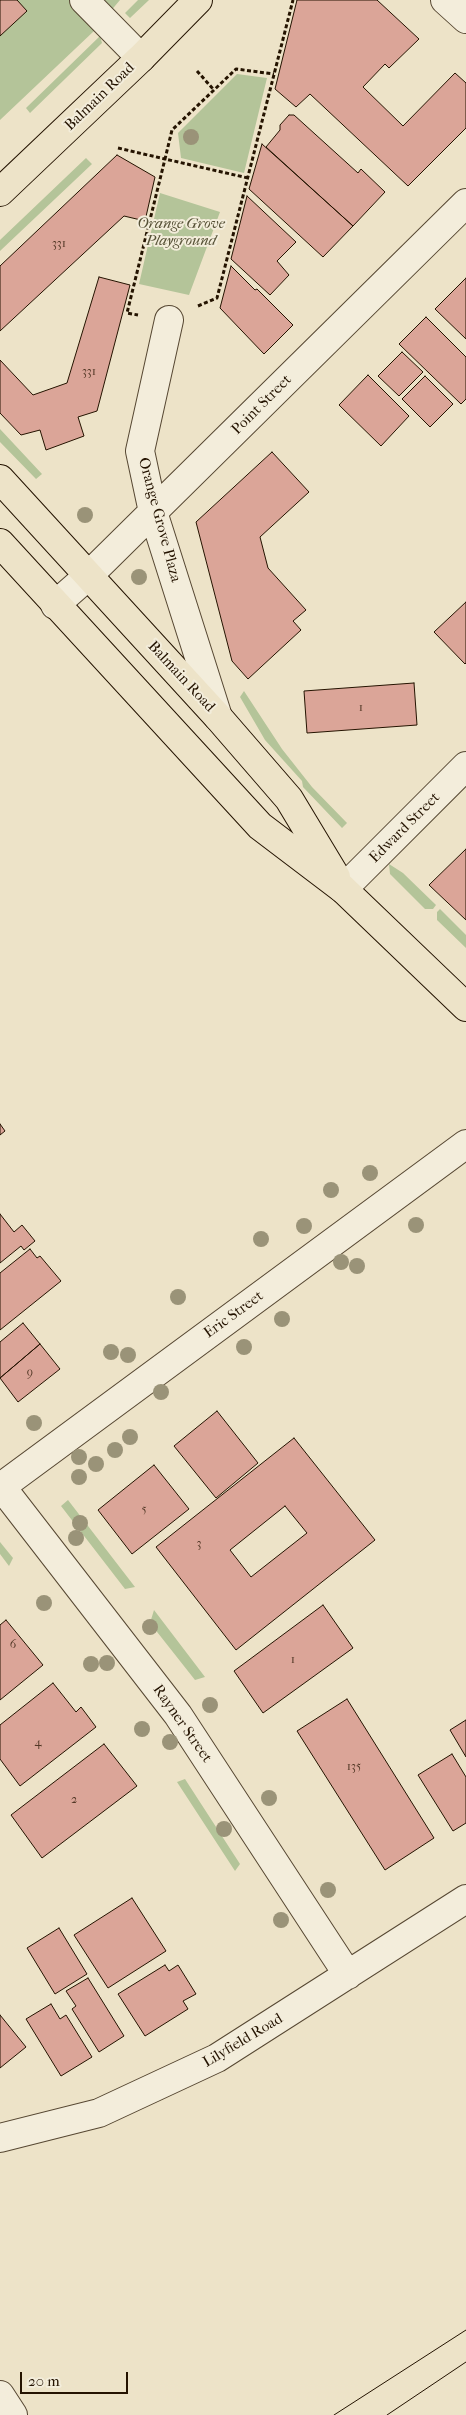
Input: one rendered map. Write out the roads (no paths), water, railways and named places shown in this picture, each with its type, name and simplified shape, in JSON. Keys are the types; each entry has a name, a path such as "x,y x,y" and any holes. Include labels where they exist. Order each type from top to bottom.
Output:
{"main road":[{"name":"Balmain Road","path":"0,192 141,58 198,0"},
{"name":"Balmain Road","path":"0,479 218,717 289,799 343,889"},
{"name":"Balmain Road","path":"0,542 55,605 260,826 343,889 466,1007"}],"street":[{"path":"84,0 141,58"},
{"path":"446,0 466,19"},
{"name":"Point Street","path":"55,605 88,576 466,203"},
{"name":"Orange Grove Plaza","path":"169,320 140,451 153,512 218,717"},
{"name":"Edward Street","path":"343,889 466,766"},
{"name":"Eric Street","path":"1,1486 466,1144"},
{"name":"Rayner Street","path":"1,1486 178,1715 348,1975"},
{"name":"Lilyfield Road","path":"0,2138 99,2114 218,2058 466,1899"},
{"path":"0,2396 13,2415"}],"tram line":[{"path":"334,2415 466,2330"},
{"path":"387,2415 466,2362"}],"park label":[{"name":"Orange Grove Playground","path":"181,232"}]}
